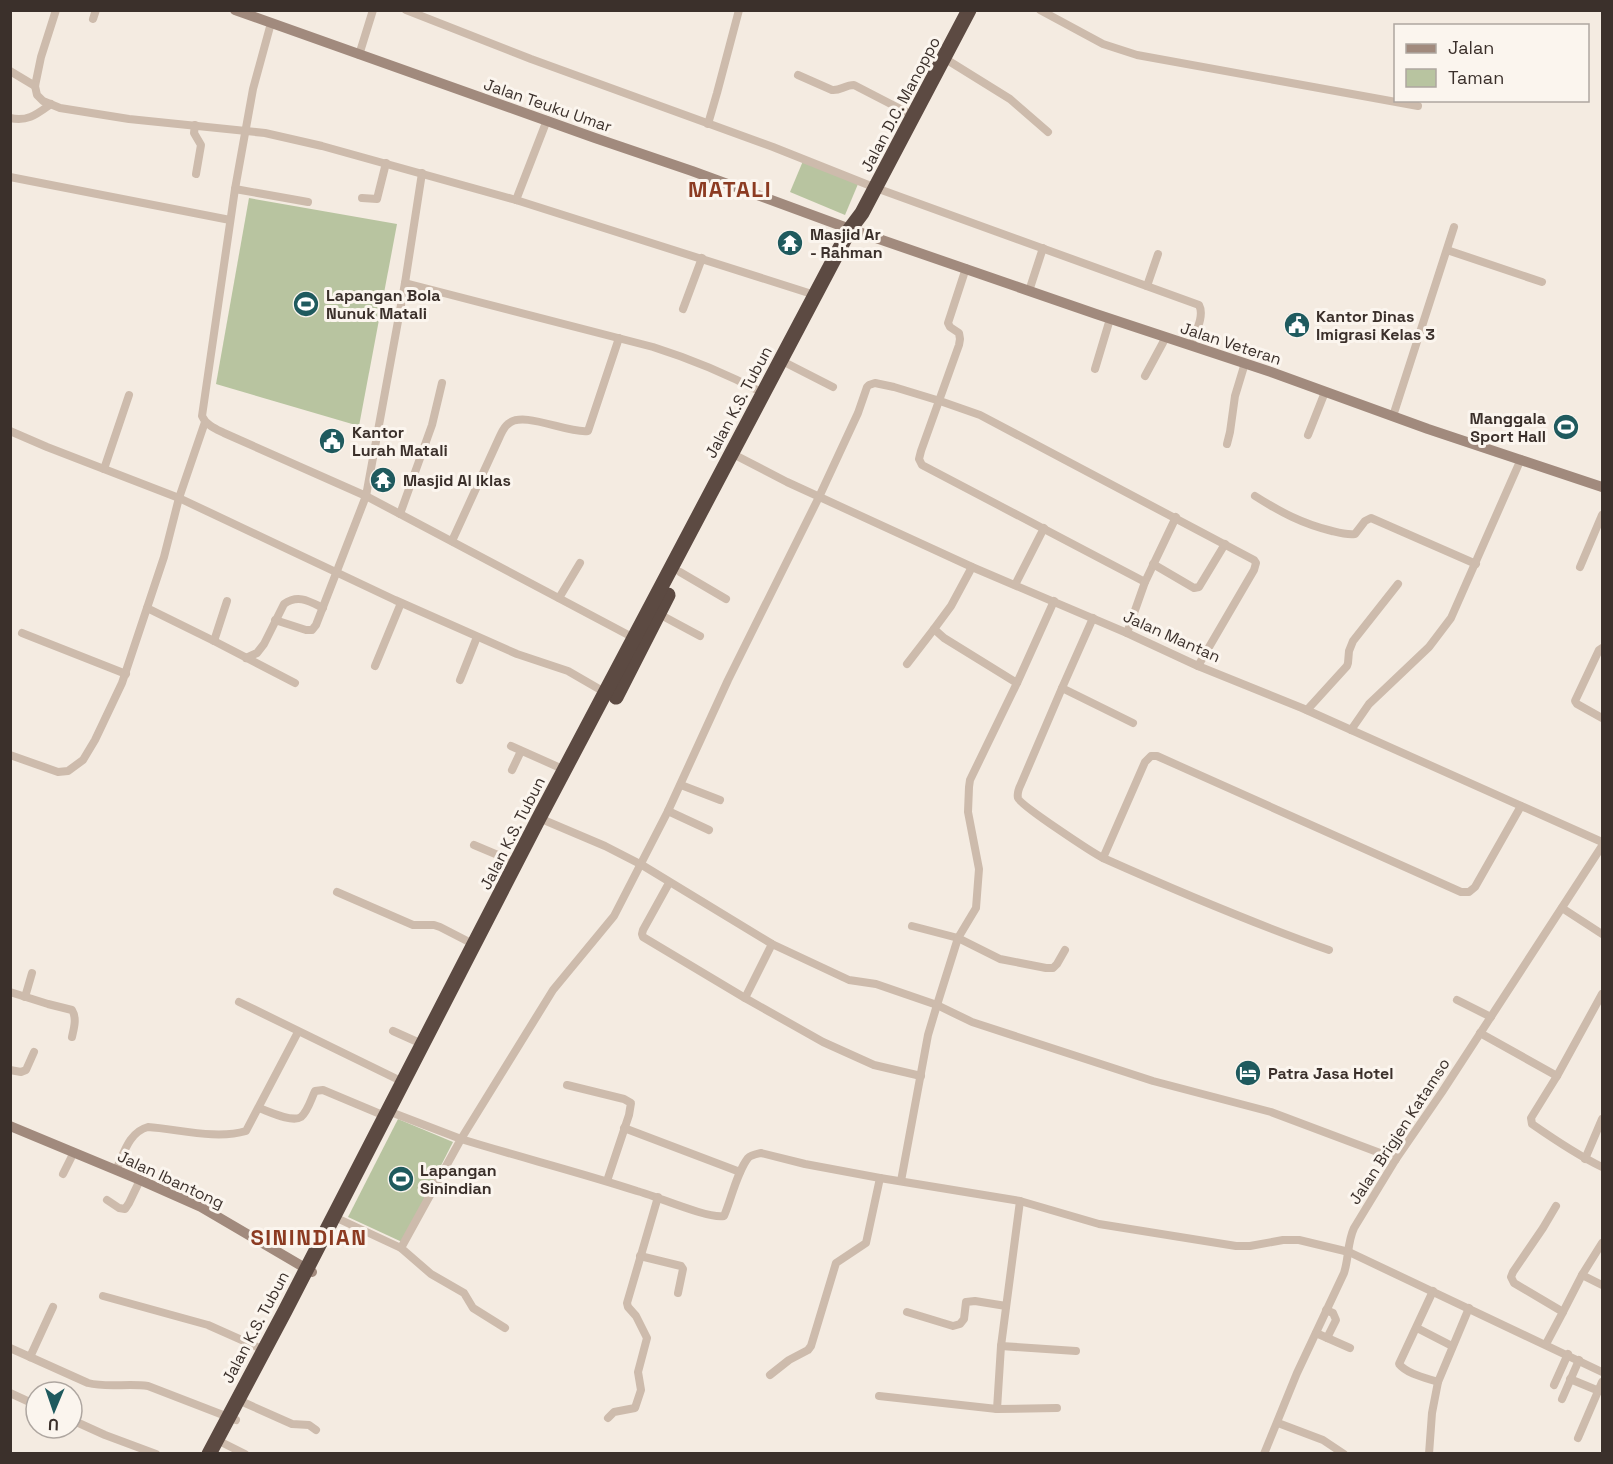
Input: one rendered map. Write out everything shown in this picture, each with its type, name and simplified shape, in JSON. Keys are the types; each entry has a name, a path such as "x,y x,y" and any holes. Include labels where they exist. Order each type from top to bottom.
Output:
{"highway":[{"name":"Jalan D.C. Manoppo","path":"853,230 969,10"},
{"name":"Jalan K.S. Tubun","path":"209,1454 245,1395 544,820 659,614 764,393 815,294 853,230"},
{"name":"Jalan K.S. Tubun","path":"245,1395 264,1350 341,1220 422,1044 517,863 544,820 565,770 634,638 824,297 853,230"},
{"name":"Jalan K.S. Tubun","path":"220,1448 232,1419"}],"street":[{"path":"56,10 41,57 35,86 37,95 60,108 129,119 246,130 291,139 516,200 815,294"},
{"name":"Jalan Teuku Umar","path":"235,10 702,174 853,230"},
{"path":"359,54 373,10"},
{"path":"405,10 773,147 876,188 1198,304 1201,307 1201,315 1191,345"},
{"path":"708,124 739,10"},
{"path":"1040,10 1103,44 1137,55 1394,102"},
{"path":"271,22 253,89 235,189 205,392 202,416 205,422 224,434 366,496 634,638"},
{"path":"938,69 1010,99 1048,132"},
{"path":"10,71 35,86"},
{"path":"798,75 832,90 854,85 914,116"},
{"path":"1396,102 1418,106"},
{"path":"10,118 27,119 51,104"},
{"path":"516,200 547,120"},
{"path":"195,125 194,133 201,145 196,174"},
{"path":"362,198 377,199 386,163"},
{"path":"275,620 306,630 312,630 316,625 366,496 405,283 422,173"},
{"path":"10,177 230,220"},
{"path":"235,189 308,202"},
{"path":"1393,416 1454,227"},
{"name":"Jalan Veteran","path":"853,230 1602,487"},
{"path":"1029,291 1043,248"},
{"path":"1447,250 1542,282"},
{"path":"1147,286 1158,254"},
{"path":"683,309 702,258"},
{"path":"966,268 948,323 959,333 960,339 921,451 919,459 922,465 1145,582"},
{"path":"405,283 619,338 690,359 728,374 764,393"},
{"path":"1095,369 1110,319"},
{"path":"1145,376 1166,337"},
{"path":"452,541 500,436 509,422 519,419 578,431 588,430 592,424 619,338"},
{"path":"1227,444 1235,396 1245,363"},
{"path":"788,364 833,387"},
{"path":"400,514 429,433 442,383"},
{"path":"401,1248 461,1139 553,990 614,916 642,865 728,680 819,497 869,385 875,383 885,385 940,401 992,421 1254,560 1256,565 1198,666"},
{"path":"1308,435 1325,392"},
{"path":"104,469 129,395"},
{"path":"10,755 58,772 68,771 76,766 88,752 126,674 164,557 179,498 205,422"},
{"path":"10,431 179,498 477,637 517,654 568,671 606,693"},
{"name":"Jalan Mantan","path":"735,455 766,472 972,567 1093,618 1198,666 1351,729 1602,844"},
{"path":"1351,729 1368,704 1442,632 1451,618 1521,459"},
{"path":"1255,496 1287,516 1319,528 1344,534 1355,534 1365,521 1371,518 1476,564"},
{"path":"1580,567 1602,515"},
{"path":"1127,633 1145,582 1176,517"},
{"path":"1015,585 1044,528"},
{"path":"1153,564 1194,588 1199,587 1225,544"},
{"path":"559,598 580,563"},
{"path":"907,664 951,606 972,567"},
{"path":"680,572 726,599"},
{"path":"1307,710 1347,666 1353,640 1398,584"},
{"path":"246,658 257,653 264,644 284,604 289,600 305,599 323,609"},
{"path":"214,640 227,601"},
{"path":"901,1181 928,1035 958,938 976,908 978,861 970,826 970,780 1054,601"},
{"path":"375,666 401,603"},
{"path":"147,608 295,683"},
{"path":"659,614 700,636"},
{"path":"1093,618 1021,784 1018,799 1103,858 1270,929 1329,950"},
{"path":"934,629 944,638 1017,683"},
{"path":"22,633 126,674"},
{"path":"460,680 477,637"},
{"path":"1602,648 1575,701 1602,718"},
{"path":"1062,688 1133,723"},
{"path":"511,746 565,770"},
{"path":"512,770 521,751"},
{"path":"1103,858 1145,762 1151,756 1157,756 1461,892 1470,892 1475,887 1521,806"},
{"path":"681,785 720,800"},
{"path":"668,812 709,830"},
{"path":"544,820 605,846 642,865 772,944 849,980 876,984 937,1005 972,1022 1017,1038 1153,1081 1271,1112 1396,1159"},
{"name":"Jalan Brigjen Katamso","path":"1264,1454 1297,1373 1344,1273 1349,1258 1351,1234 1396,1159 1602,844"},
{"path":"474,845 517,863"},
{"path":"669,882 642,930 642,936 823,1042 861,1060 921,1076"},
{"path":"337,892 413,926 434,925 475,945"},
{"path":"1562,908 1602,934"},
{"path":"912,926 958,938 1000,959 1046,968 1053,968 1065,950"},
{"path":"745,998 772,944"},
{"path":"25,997 32,973"},
{"path":"10,992 72,1010 75,1014 72,1037"},
{"path":"1602,994 1531,1118 1531,1122 1557,1142 1602,1167"},
{"path":"1457,1000 1491,1017"},
{"path":"238,1002 403,1082"},
{"path":"393,1031 422,1044"},
{"path":"116,1170 130,1139 141,1129 148,1127 197,1133 246,1131 298,1032"},
{"path":"1480,1033 1557,1076"},
{"path":"10,1071 26,1070 34,1052"},
{"path":"567,1085 624,1099 631,1103 607,1181"},
{"path":"259,1108 286,1118 297,1119 307,1109 315,1091 324,1090 461,1139 607,1181 702,1214 719,1217 724,1216 740,1172 748,1158 761,1153 805,1164 1020,1202 1099,1224 1197,1240 1245,1246 1299,1240 1349,1252 1602,1371"},
{"path":"1585,1159 1602,1119"},
{"name":"Jalan Ibantong","path":"10,1126 201,1207 310,1270"},
{"path":"624,1128 740,1172"},
{"path":"63,1174 74,1152"},
{"path":"770,1375 811,1346 837,1263 866,1243 880,1178"},
{"path":"107,1200 125,1209 140,1180"},
{"path":"608,1418 614,1412 635,1408 640,1390 638,1372 647,1338 627,1303 658,1197"},
{"path":"997,1408 1001,1346 1020,1202"},
{"path":"1556,1206 1512,1272 1512,1277 1514,1283 1563,1312"},
{"path":"341,1220 401,1248 431,1274 464,1293 473,1308 505,1328"},
{"path":"1546,1344 1582,1275 1602,1243"},
{"path":"640,1256 681,1266 683,1269 678,1293"},
{"path":"1582,1275 1602,1284"},
{"path":"1433,1291 1400,1365 1406,1370 1438,1382"},
{"path":"103,1296 208,1325 264,1350"},
{"path":"907,1312 954,1326 960,1324 964,1319 966,1302 975,1301 1006,1306"},
{"path":"30,1357 53,1307"},
{"path":"1429,1454 1432,1413 1438,1382 1469,1308"},
{"path":"1326,1310 1333,1313 1335,1320 1327,1338"},
{"path":"1417,1328 1452,1346"},
{"path":"1316,1333 1350,1348"},
{"path":"1001,1346 1076,1352"},
{"path":"10,1348 88,1383 148,1386 232,1419"},
{"path":"1554,1385 1568,1354"},
{"path":"1562,1399 1579,1360"},
{"path":"1570,1379 1600,1387 1578,1437"},
{"path":"10,1393 24,1399"},
{"path":"245,1395 292,1424 309,1425 316,1430"},
{"path":"879,1396 997,1408 1057,1408"},
{"path":"1278,1423 1323,1440 1344,1454"},
{"path":"84,1425 156,1454"},
{"path":"220,1448 245,1454"}],"green space":[{"path":"803,161 858,184 845,215 790,192"},
{"name":"Lapangan Bola Nunuk Matali","path":"249,198 397,224 359,426 216,384"},
{"name":"Lapangan Sinindian","path":"398,1119 453,1142 402,1242 348,1217"}],"place":[{"name":"Masjid Ar - Rahman","path":"790,243"},
{"name":"Lapangan Bola Nunuk Matali","path":"306,304"},
{"name":"Kantor Dinas Imigrasi Kelas 3","path":"1297,325"},
{"name":"Manggala Sport Hall","path":"1566,427"},
{"name":"Kantor Lurah Matali","path":"332,441"},
{"name":"Masjid Al Iklas","path":"383,480"},
{"name":"Patra Jasa Hotel","path":"1248,1073"},
{"name":"Lapangan Sinindian","path":"401,1179"}],"district":[{"name":"MATALI","path":"730,189"},
{"name":"SININDIAN","path":"309,1237"}]}
